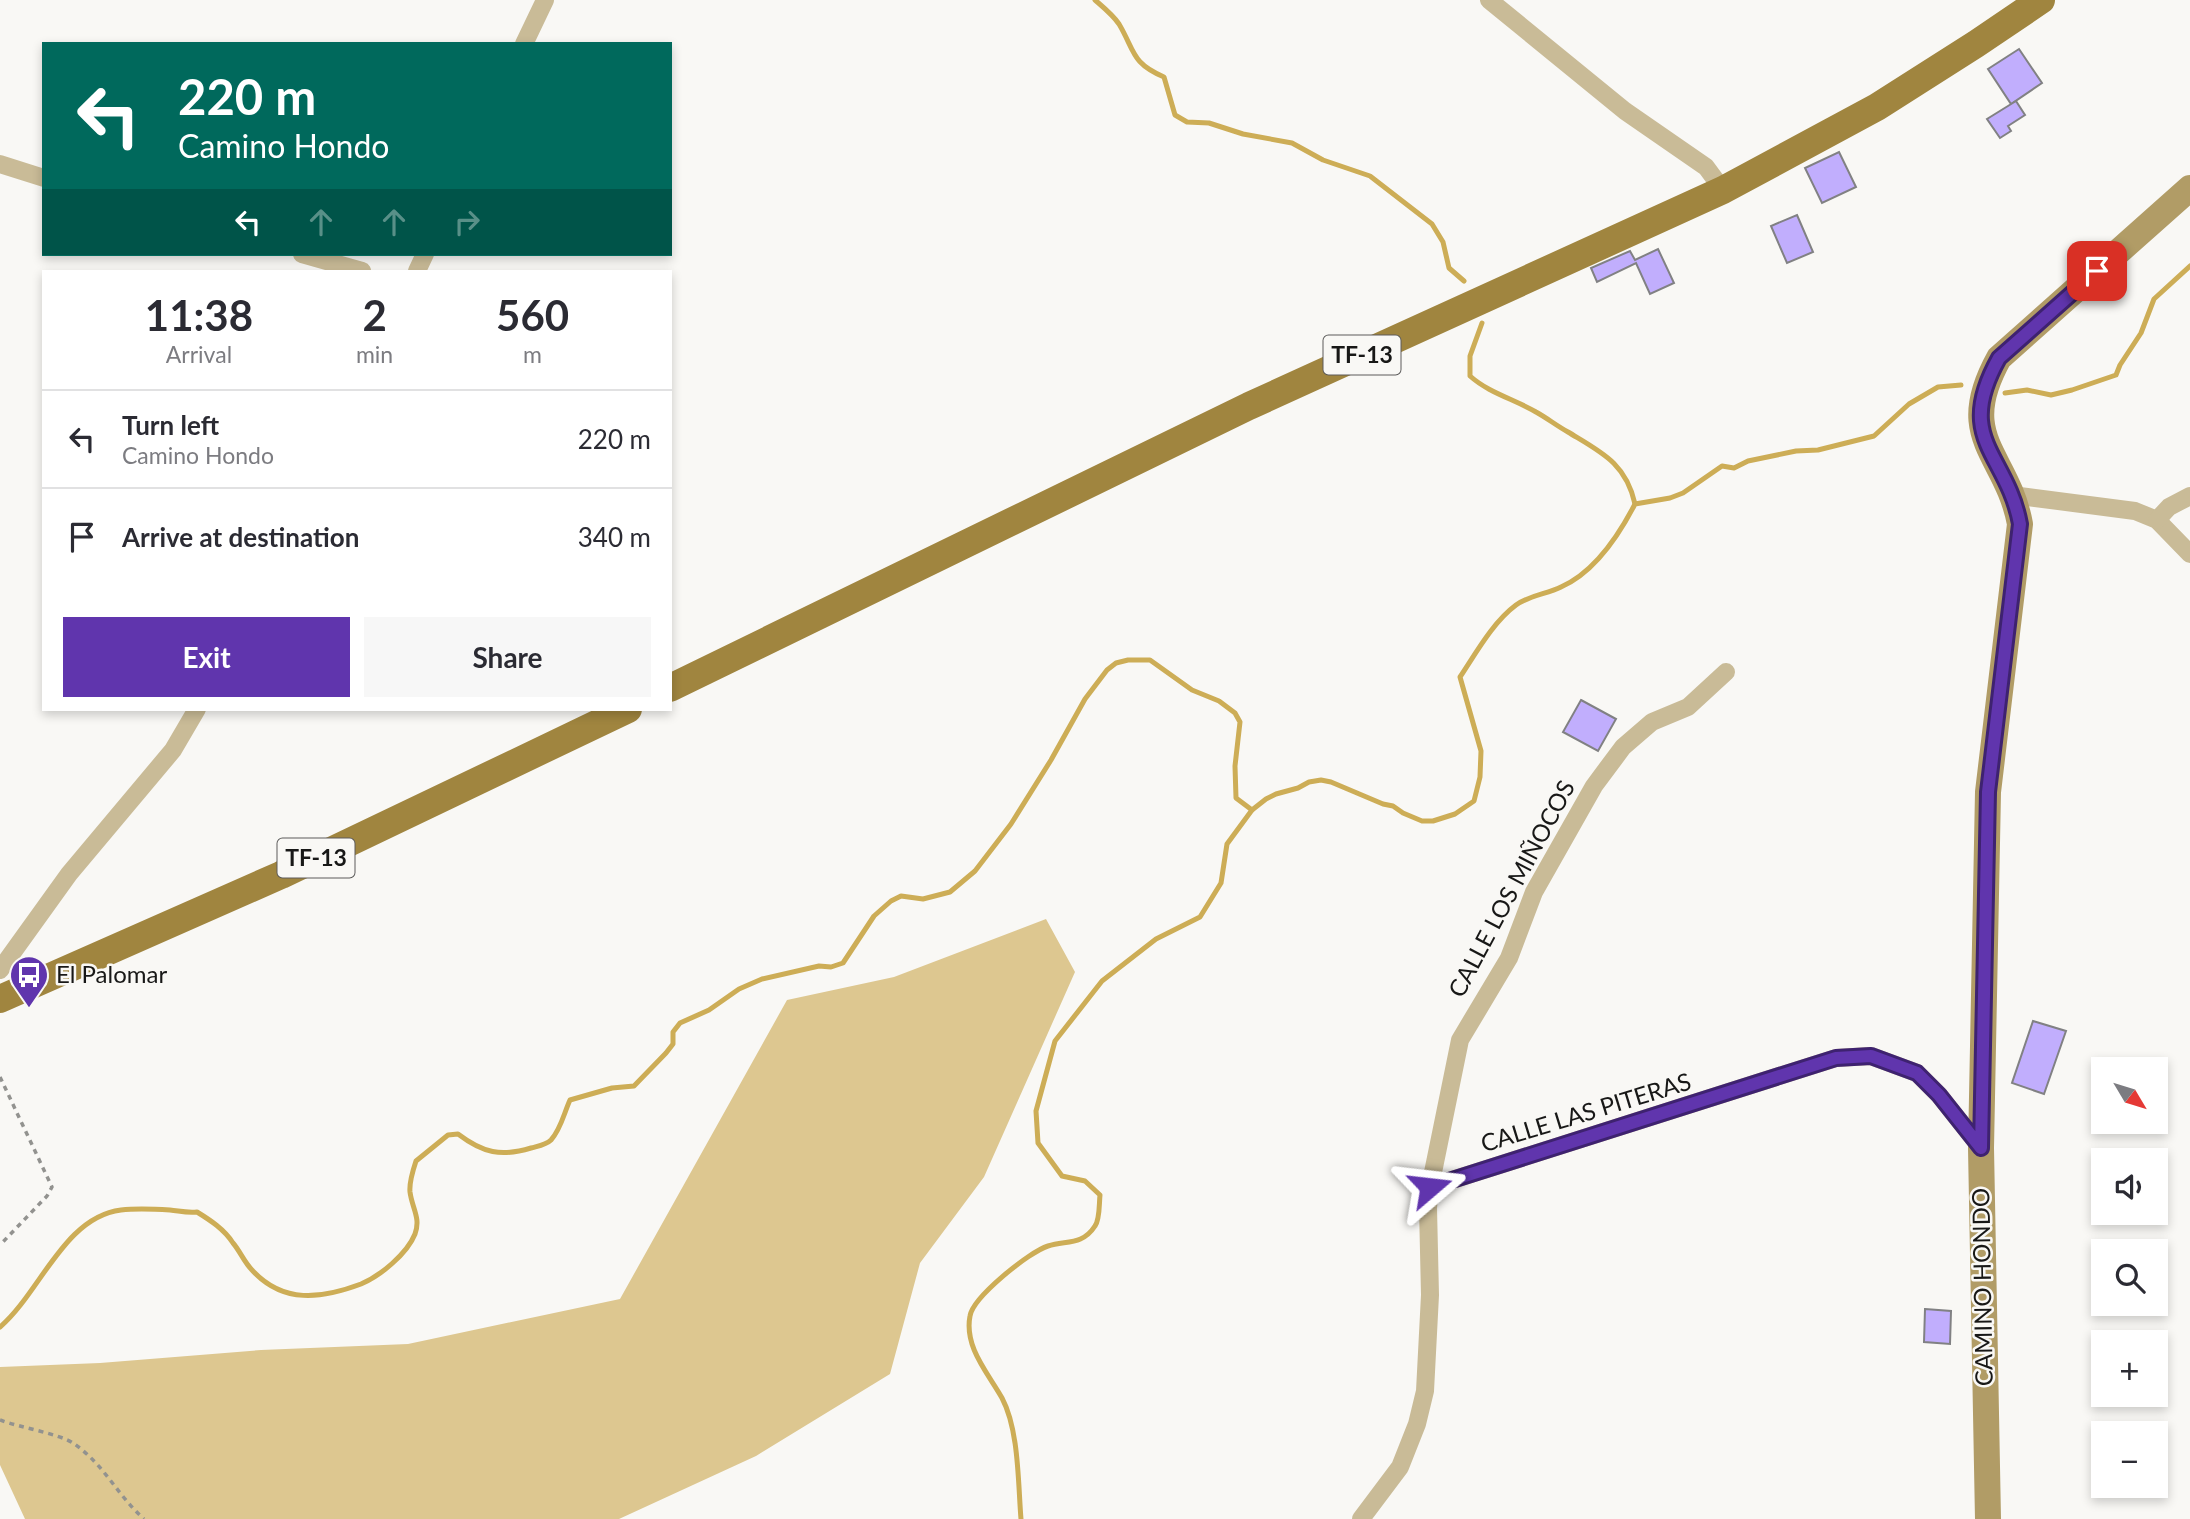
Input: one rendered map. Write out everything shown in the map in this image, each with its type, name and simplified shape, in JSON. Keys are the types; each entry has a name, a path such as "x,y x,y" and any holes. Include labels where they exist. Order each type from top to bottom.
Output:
{"main road":[{"name":"TF-13","path":"672,687 1249,406 1723,190 1877,107 2040,0"},
{"name":"TF-13","path":"0,999 282,874 624,711"}],"street":[{"path":"525,42 545,0"},
{"path":"1489,0 1625,111 1706,167 1723,190"},
{"path":"0,164 42,177"},
{"name":"CAMINO HONDO","path":"1988,1519 1981,1148 1988,792 2020,524 2012,495 1986,445 1981,428 1981,412 1990,374 1999,358 2190,188"},
{"path":"309,256 358,270"},
{"path":"2012,495 2135,511 2157,520 2190,554"},
{"path":"2157,520 2169,507 2190,496"},
{"name":"CALLE LOS MIÑOCOS","path":"1430,1187 1460,1040 1509,958 1534,892 1576,816 1623,747 1652,722 1688,708 1726,672"},
{"path":"0,970 69,874 173,750 196,711"},
{"name":"CALLE LAS PITERAS","path":"1430,1187 1836,1058 1871,1056 1917,1073 1939,1095 1981,1148"},
{"path":"1361,1519 1400,1467 1417,1424 1425,1391 1430,1295 1430,1187"}],"path":[{"path":"0,1077 52,1187 47,1196 0,1245"},
{"path":"0,1420 71,1441 104,1469 129,1505 144,1519"}],"shaded area":[{"path":"1046,919 1075,972 984,1177 920,1263 890,1374 756,1456 619,1519 25,1519 0,1465 0,1367 100,1363 261,1350 408,1344 620,1299 787,1000 894,977"}],"building":[{"path":"2019,49 2042,83 2011,104 1988,69"},
{"path":"2016,101 2025,115 2008,126 2011,131 2000,138 1987,119"},
{"path":"1839,152 1856,187 1822,203 1805,168"},
{"path":"1797,215 1813,252 1787,263 1771,226"},
{"path":"1658,249 1674,283 1650,294 1636,263 1597,282 1591,268 1630,251 1635,260"},
{"path":"1581,700 1616,719 1598,751 1563,732"},
{"path":"2033,1021 2066,1031 2044,1094 2012,1083"},
{"path":"1925,1309 1951,1311 1950,1344 1924,1342"}],"waterway":[{"path":"1095,0 1119,24 1139,61 1164,77 1175,115 1187,122 1209,123 1243,134 1292,143 1323,160 1370,176 1432,224 1443,242 1449,268 1464,281"},
{"path":"2005,393 2027,390 2051,395 2116,375 2141,333 2154,299 2190,266"},
{"path":"1482,323 1470,356 1470,376 1485,387 1540,414 1601,453 1619,468 1635,504"},
{"path":"1021,1519 1012,1425 1002,1398 974,1349 969,1327 970,1316 973,1308 991,1287 1016,1266 1048,1246 1085,1237 1097,1223 1100,1195 1085,1181 1062,1176 1038,1143 1036,1111 1055,1041 1102,981 1156,939 1200,917 1221,883 1227,844 1252,810 1276,794 1321,780 1393,806 1422,821 1433,821 1455,814 1474,801 1480,777 1481,751 1460,677 1485,638 1516,605 1556,589 1585,572 1614,540 1635,504 1683,493 1722,466 1734,468 1748,461 1796,451 1818,450 1874,436 1909,404 1938,387 1961,385"},
{"path":"0,1327 28,1295 68,1241 84,1226 101,1216 121,1210 197,1212 225,1233 249,1267 264,1281 276,1289 290,1293 331,1293 368,1280 392,1264 411,1242 417,1228 410,1188 416,1161 448,1135 458,1134 484,1149 501,1153 547,1143 557,1131 570,1100 612,1088 634,1086 673,1044 673,1032 680,1023 709,1010 739,989 762,979 843,963 874,916 901,896 923,899 950,892 975,871 1011,824 1085,699 1107,670 1116,663 1150,660 1192,690 1219,701 1235,713 1240,722 1235,766 1236,798 1252,810"}],"place":[{"name":"El Palomar","path":"29,1009"}],"route":[{"path":"1430,1187 1836,1058 1871,1056 1917,1073 1939,1095 1981,1148 1988,792 2020,540 2017,508 1986,445 1981,428 1981,412 1990,374 1999,358 2097,271"}]}
